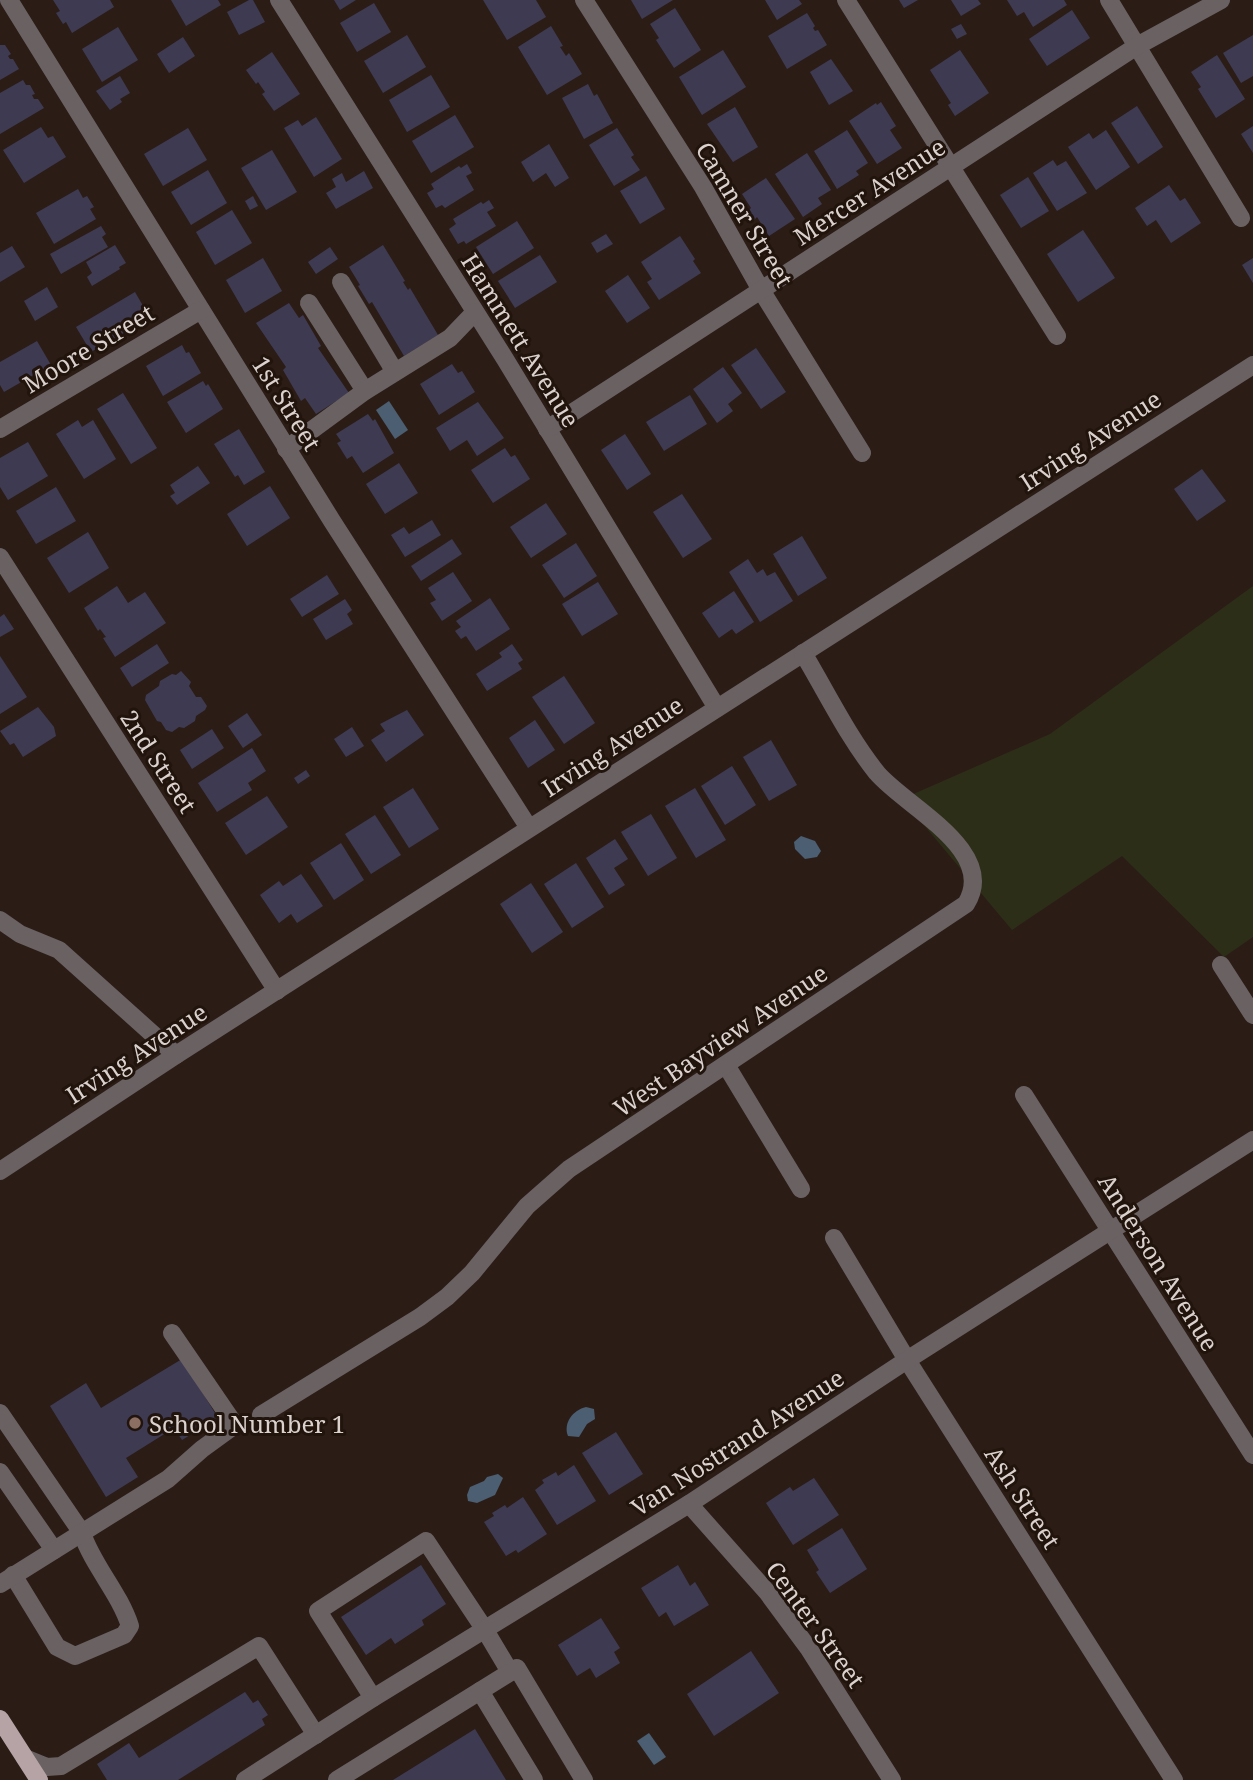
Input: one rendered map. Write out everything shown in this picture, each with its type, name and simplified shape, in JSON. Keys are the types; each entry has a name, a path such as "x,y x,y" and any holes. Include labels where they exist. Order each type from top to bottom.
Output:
{"main road":[{"path":"0,1718 39,1780"}],"street":[{"name":"1st Street","path":"9,0 286,449 528,828"},
{"name":"Hammett Avenue","path":"279,0 475,312 717,708"},
{"name":"Camner Street","path":"584,0 703,187 761,290 862,453"},
{"path":"846,0 1057,336"},
{"path":"1109,0 1241,218"},
{"name":"Mercer Avenue","path":"547,429 1137,46 1221,0"},
{"path":"341,282 395,372"},
{"path":"309,303 365,391"},
{"name":"Moore Street","path":"0,429 201,310"},
{"path":"286,449 365,391 450,338 475,312"},
{"name":"Irving Avenue","path":"0,1171 528,828 1253,365"},
{"name":"2nd Street","path":"0,557 277,991"},
{"name":"West Bayview Avenue","path":"261,1415 420,1317 447,1297 472,1273 527,1206 552,1183 966,904 973,893 975,881 961,850 946,831 901,797 879,774 857,746 803,653"},
{"path":"0,920 20,934 59,950 176,1055"},
{"path":"1221,965 1253,1015"},
{"path":"726,1065 801,1189"},
{"name":"Anderson Avenue","path":"1024,1095 1253,1455"},
{"name":"Van Nostrand Avenue","path":"245,1780 689,1504 907,1360 1253,1140"},
{"name":"Ash Street","path":"834,1238 907,1360 1174,1780"},
{"path":"0,1413 82,1533 88,1549 124,1606 130,1626 124,1634 75,1656 57,1647 7,1579 82,1533 168,1479 235,1425 172,1332"},
{"path":"0,1472 54,1550"},
{"name":"Center Street","path":"689,1504 767,1592 809,1649 892,1780"},
{"path":"373,1698 318,1611 426,1541 510,1672"},
{"path":"25,1758 47,1766 61,1766 259,1646 316,1735"},
{"path":"337,1780 517,1668 584,1780"},
{"path":"480,1691 534,1780"}],"green space":[{"path":"1253,586 1253,937 1224,957 1122,856 1012,930 902,799 1050,734"}],"water":[{"path":"389,401 408,430 395,439 376,410"},
{"path":"801,836 815,841 821,851 817,857 805,859 795,849 794,842"},
{"path":"586,1407 594,1409 595,1419 587,1424 579,1437 568,1436 570,1418"},
{"path":"498,1474 503,1478 495,1495 477,1503 468,1501 470,1487"},
{"path":"649,1733 666,1757 654,1765 637,1741"}],"building":[{"path":"53,0 110,0 114,7 72,33 66,22 63,24 56,13 60,11"},
{"path":"171,0 218,0 221,5 186,26"},
{"path":"253,0 265,22 239,35 227,12"},
{"path":"334,0 356,0 340,10"},
{"path":"483,0 536,0 546,17 507,40"},
{"path":"631,0 673,0 642,19"},
{"path":"765,0 799,0 802,4 777,20"},
{"path":"899,0 918,0 904,8"},
{"path":"951,0 978,0 981,4 961,16"},
{"path":"1007,0 1064,0 1067,5 1033,27 1024,12 1017,16"},
{"path":"374,3 391,32 357,52 340,23"},
{"path":"675,8 701,50 674,68 656,40 659,38 650,24"},
{"path":"1072,10 1090,38 1047,66 1029,39"},
{"path":"807,13 815,26 813,28 818,30 827,45 787,69 768,36"},
{"path":"961,24 967,34 957,39 951,29"},
{"path":"551,26 563,46 560,47 566,56 569,53 582,74 547,95 518,47"},
{"path":"118,27 138,60 102,82 82,49"},
{"path":"407,35 426,67 383,93 364,61"},
{"path":"1253,35 1253,76 1241,83 1223,53"},
{"path":"183,37 195,56 169,73 157,54"},
{"path":"0,45 5,45 11,54 8,56 19,69 0,80"},
{"path":"723,50 746,87 702,115 679,77"},
{"path":"960,50 989,93 955,116 948,105 951,103 930,70"},
{"path":"272,52 300,94 274,111 262,94 265,92 246,70"},
{"path":"1217,55 1245,99 1216,118 1191,72"},
{"path":"831,59 853,91 829,105 810,72"},
{"path":"431,75 450,107 407,132 389,100"},
{"path":"120,76 130,93 110,110 96,91"},
{"path":"23,80 26,85 30,85 35,94 32,95 34,99 38,99 44,108 0,134 0,93"},
{"path":"588,84 594,96 597,94 613,123 584,139 562,98"},
{"path":"881,102 896,126 890,130 902,148 877,164 849,121"},
{"path":"1137,106 1163,147 1138,164 1111,123"},
{"path":"735,107 758,147 733,162 707,124"},
{"path":"455,115 474,147 431,173 412,141"},
{"path":"316,117 342,159 314,177 284,128 298,120 302,126"},
{"path":"1253,126 1253,153 1241,134"},
{"path":"41,127 48,138 53,136 66,157 24,183 3,150"},
{"path":"188,128 207,160 163,186 144,154"},
{"path":"617,128 640,170 614,186 589,145"},
{"path":"847,130 868,163 856,171 859,175 837,189 814,151"},
{"path":"1106,130 1130,167 1096,190 1068,147 1089,133 1093,139"},
{"path":"549,144 569,178 555,187 546,173 533,182 521,162"},
{"path":"272,150 297,192 266,210 241,168"},
{"path":"807,153 831,190 818,198 822,204 803,217 775,174"},
{"path":"1053,160 1057,166 1066,161 1087,193 1057,211 1033,173"},
{"path":"467,164 472,173 466,176 474,190 445,208 442,205 436,208 427,193 434,189 431,184 459,166 461,168"},
{"path":"208,170 227,203 191,225 171,192"},
{"path":"364,171 373,188 336,209 326,193 336,187 332,179 342,173 346,182"},
{"path":"646,176 665,209 640,224 620,191"},
{"path":"1028,177 1049,211 1021,228 1000,195"},
{"path":"766,178 795,219 769,236 757,217 754,220 748,211 751,208 742,194"},
{"path":"1169,185 1180,201 1185,198 1201,223 1171,243 1156,220 1147,226 1135,208"},
{"path":"78,189 83,198 87,196 94,207 90,209 96,219 54,244 36,213"},
{"path":"253,196 258,206 250,210 245,201"},
{"path":"489,200 494,208 487,212 496,226 466,244 464,241 458,244 449,229 456,224 453,219"},
{"path":"232,210 252,243 215,265 196,232"},
{"path":"517,221 534,248 493,274 476,247"},
{"path":"101,226 106,234 102,237 108,247 61,274 50,254"},
{"path":"1083,230 1115,278 1078,302 1047,254"},
{"path":"606,234 613,244 597,253 591,243"},
{"path":"680,236 701,273 659,300 647,282 652,279 641,262"},
{"path":"115,245 126,263 92,286 87,277 92,273 86,262"},
{"path":"383,245 405,281 403,282 408,290 410,288 438,335 404,356 372,302 369,304 349,267"},
{"path":"12,246 25,267 0,282 0,253"},
{"path":"330,247 338,259 316,274 308,262"},
{"path":"540,255 557,282 515,308 498,281"},
{"path":"263,258 282,291 245,313 226,280"},
{"path":"1253,258 1253,283 1242,265"},
{"path":"628,275 650,308 627,323 605,291"},
{"path":"47,287 58,307 35,321 24,301"},
{"path":"135,292 150,318 91,352 76,327"},
{"path":"289,303 299,318 303,315 321,346 318,348 349,393 316,414 305,398 301,401 283,370 286,367 256,323"},
{"path":"37,341 51,365 4,392 0,385 0,362"},
{"path":"182,345 201,373 163,396 146,366"},
{"path":"756,348 786,392 761,409 731,365"},
{"path":"452,364 458,373 462,371 475,392 439,415 420,384"},
{"path":"723,367 742,393 728,404 733,411 717,423 693,389"},
{"path":"203,381 206,386 208,384 223,409 186,433 167,402"},
{"path":"123,393 157,448 131,464 97,409"},
{"path":"690,395 707,424 664,451 646,422"},
{"path":"478,402 504,438 477,456 467,440 450,451 436,428"},
{"path":"368,414 373,421 375,419 394,453 363,473 352,456 347,459 337,443 341,441 336,434"},
{"path":"78,420 82,427 93,420 116,459 84,479 56,434"},
{"path":"239,429 265,472 244,485 238,475 235,477 214,444"},
{"path":"625,434 651,474 627,490 601,450"},
{"path":"28,442 48,476 8,500 0,487 0,458"},
{"path":"505,448 511,457 515,455 530,479 493,503 471,470"},
{"path":"399,463 418,493 385,514 366,484"},
{"path":"198,466 210,483 177,505 170,496 175,493 170,485"},
{"path":"1202,469 1226,501 1197,521 1174,489"},
{"path":"270,486 290,518 247,546 227,514"},
{"path":"56,487 76,521 36,544 16,511"},
{"path":"682,494 712,539 683,558 653,512"},
{"path":"546,503 567,534 531,558 510,527"},
{"path":"432,520 441,535 405,557 391,535 404,527 409,534"},
{"path":"88,532 109,568 69,593 47,558"},
{"path":"802,536 827,578 798,596 773,554"},
{"path":"452,539 462,554 421,581 411,566"},
{"path":"576,543 597,576 564,598 542,565"},
{"path":"748,559 757,573 763,569 767,576 775,572 793,601 760,622 729,572"},
{"path":"453,572 472,601 442,621 430,603 436,600 428,588"},
{"path":"327,575 339,594 302,617 290,599"},
{"path":"598,582 618,614 582,636 562,604"},
{"path":"117,586 128,603 145,592 166,623 115,657 103,638 106,637 100,629 98,631 84,608"},
{"path":"734,591 754,622 736,634 732,629 719,638 702,613"},
{"path":"490,598 510,629 476,651 466,636 461,639 455,631 461,627 456,621"},
{"path":"345,599 352,610 347,614 353,624 326,640 313,619"},
{"path":"4,614 14,629 0,637 0,617"},
{"path":"157,644 169,663 132,687 120,668"},
{"path":"512,644 523,660 518,663 522,669 487,691 476,674 502,657 499,653"},
{"path":"0,656 27,697 0,714"},
{"path":"181,671 191,682 189,686 196,697 201,697 207,706 196,716 195,721 172,732 157,721 145,700 146,695 159,686 160,681"},
{"path":"564,676 595,723 564,744 532,697"},
{"path":"38,707 54,727 56,736 23,757 14,743 10,745 0,731"},
{"path":"407,710 424,735 386,762 371,740 385,731 380,724"},
{"path":"247,713 262,735 243,748 228,726"},
{"path":"535,720 555,750 528,768 509,738"},
{"path":"352,727 364,746 346,757 334,739"},
{"path":"212,729 224,748 192,769 180,750"},
{"path":"771,740 797,785 769,801 743,757"},
{"path":"252,748 266,771 248,783 252,790 217,812 198,783"},
{"path":"732,766 756,805 725,825 701,786"},
{"path":"306,770 310,776 298,784 294,778"},
{"path":"413,788 439,829 409,848 383,807"},
{"path":"695,788 726,840 696,858 665,806"},
{"path":"267,796 288,827 246,855 225,823"},
{"path":"651,814 677,858 648,876 621,832"},
{"path":"375,815 401,855 371,874 345,834"},
{"path":"615,839 628,859 614,868 625,885 609,895 586,858"},
{"path":"341,843 364,880 334,900 310,863"},
{"path":"576,863 604,907 572,928 544,884"},
{"path":"301,874 323,906 297,923 291,914 279,923 260,895 279,881 283,886"},
{"path":"531,883 563,932 532,953 500,904"},
{"name":"School Number 1","path":"182,1359 218,1418 182,1440 174,1428 126,1458 138,1477 106,1497 50,1406 86,1383 101,1408"},
{"path":"616,1432 643,1474 609,1495 582,1453"},
{"path":"574,1465 596,1501 557,1525 535,1490 544,1483 542,1480 556,1472 558,1476"},
{"path":"814,1478 839,1515 793,1545 766,1503 790,1487 793,1491"},
{"path":"523,1497 547,1534 518,1553 516,1550 506,1556 484,1522 494,1516 492,1513 505,1505 507,1508"},
{"path":"842,1528 867,1569 830,1593 816,1572 819,1570 807,1550"},
{"path":"421,1565 446,1604 422,1620 424,1625 395,1644 391,1638 366,1655 341,1617"},
{"path":"678,1565 690,1586 695,1582 709,1605 674,1626 666,1612 659,1617 641,1588"},
{"path":"601,1618 620,1648 614,1652 620,1663 596,1678 590,1668 577,1676 558,1645"},
{"path":"751,1651 779,1693 714,1736 687,1694"},
{"path":"245,1692 253,1703 258,1700 268,1715 262,1719 265,1725 178,1780 107,1780 97,1764 129,1743 139,1758"},
{"path":"475,1729 506,1780 393,1780"}],"place":[{"name":"School Number 1","path":"135,1423"}]}
